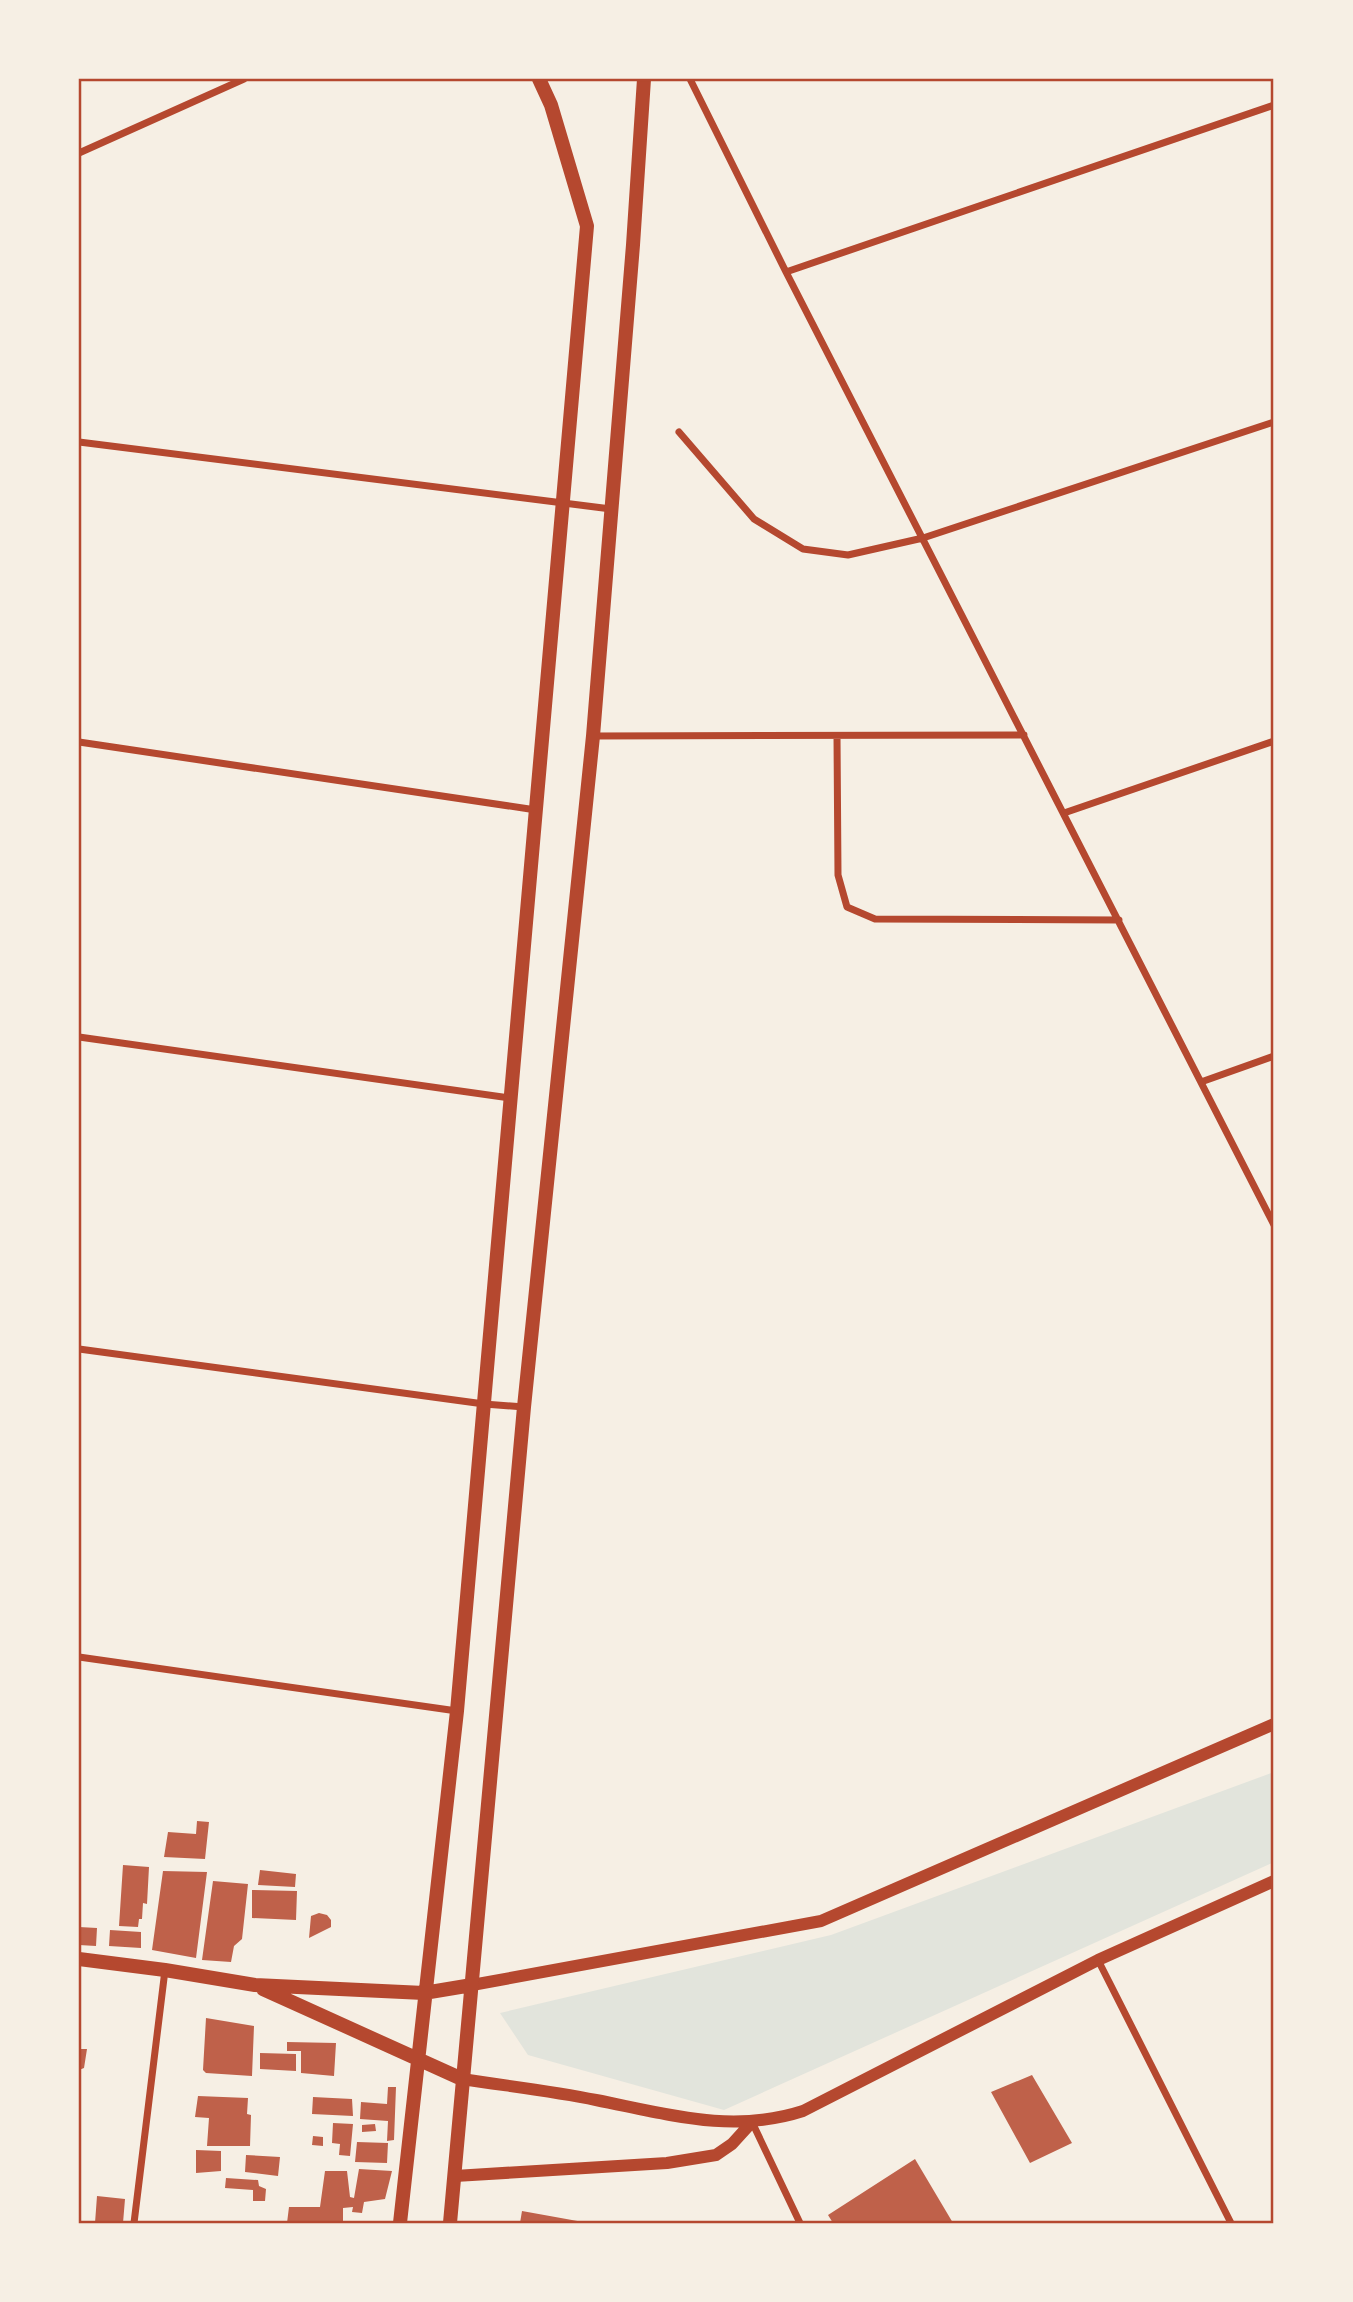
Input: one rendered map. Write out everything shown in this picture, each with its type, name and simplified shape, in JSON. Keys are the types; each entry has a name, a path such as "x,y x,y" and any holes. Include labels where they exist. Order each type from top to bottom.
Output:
{"main road":[{"path":"400,2223 457,1712 587,226 551,105 539,79"},
{"path":"450,2223 524,1407 593,736 644,79"},
{"path":"79,1959 255,1985 424,1993 472,1984"},
{"path":"255,1985 462,2079"}],"street":[{"path":"79,153 244,79"},
{"path":"690,79 786,272 1274,1224"},
{"path":"786,272 1274,105"},
{"path":"679,432 754,519 803,549 848,555 923,538 1274,422"},
{"path":"79,442 611,509"},
{"path":"593,736 1024,735"},
{"path":"837,736 838,875 847,907 875,919 1119,920"},
{"path":"79,741 536,810"},
{"path":"1064,813 1274,741"},
{"path":"79,1037 511,1098"},
{"path":"1201,1082 1274,1056"},
{"path":"79,1349 484,1404 524,1407"},
{"path":"79,1657 457,1712"},
{"path":"472,1984 821,1921 1274,1724"},
{"path":"462,2079 592,2099 699,2120 752,2122 778,2119 803,2111 1098,1960 1274,1881"},
{"path":"1098,1960 1231,2223"},
{"path":"134,2223 165,1970"},
{"path":"455,2176 667,2163 716,2155 732,2144 752,2122"},
{"path":"752,2122 800,2223"}],"shaded area":[{"path":"1274,1772 1274,1862 724,2110 528,2055 500,2013 831,1935"}],"building":[{"path":"197,1821 209,1822 205,1859 164,1857 168,1832 196,1834"},
{"path":"123,1865 149,1867 147,1904 143,1903 142,1919 139,1919 138,1927 119,1926"},
{"path":"260,1870 296,1874 295,1887 258,1885"},
{"path":"163,1871 207,1872 196,1958 152,1950"},
{"path":"213,1881 248,1884 242,1939 234,1946 231,1962 202,1960"},
{"path":"252,1890 297,1891 296,1920 252,1918"},
{"path":"319,1913 327,1915 331,1920 331,1927 309,1938 311,1916"},
{"path":"79,1927 97,1928 96,1946 79,1945"},
{"path":"110,1930 141,1932 141,1948 109,1946"},
{"path":"206,2018 254,2026 252,2076 206,2073 203,2070"},
{"path":"287,2042 336,2043 334,2076 301,2073 301,2051 287,2051"},
{"path":"79,2049 87,2049 84,2068 79,2070"},
{"path":"260,2053 296,2054 296,2071 260,2069"},
{"path":"1032,2075 1072,2143 1030,2163 991,2092"},
{"path":"388,2087 396,2087 394,2140 387,2141 388,2121 360,2119 361,2102 387,2104"},
{"path":"198,2096 248,2098 247,2114 251,2115 250,2146 207,2146 209,2118 195,2117"},
{"path":"313,2097 352,2099 353,2116 312,2114"},
{"path":"333,2123 353,2124 350,2156 339,2155 340,2144 332,2143"},
{"path":"375,2124 376,2131 362,2132 362,2125"},
{"path":"313,2136 323,2137 323,2146 312,2145"},
{"path":"357,2142 388,2143 387,2163 355,2162"},
{"path":"196,2150 221,2151 221,2171 196,2173"},
{"path":"246,2155 280,2157 278,2176 245,2172"},
{"path":"915,2159 953,2223 833,2223 828,2215"},
{"path":"359,2169 392,2171 385,2199 364,2202 362,2213 352,2212 353,2207 343,2208 343,2223 287,2223 289,2207 320,2207 325,2171 347,2171 350,2197 354,2198"},
{"path":"226,2178 258,2180 259,2186 266,2189 265,2201 253,2201 253,2190 225,2188"},
{"path":"97,2196 125,2199 123,2223 95,2223"},
{"path":"522,2211 583,2222 583,2223 520,2223"}]}
